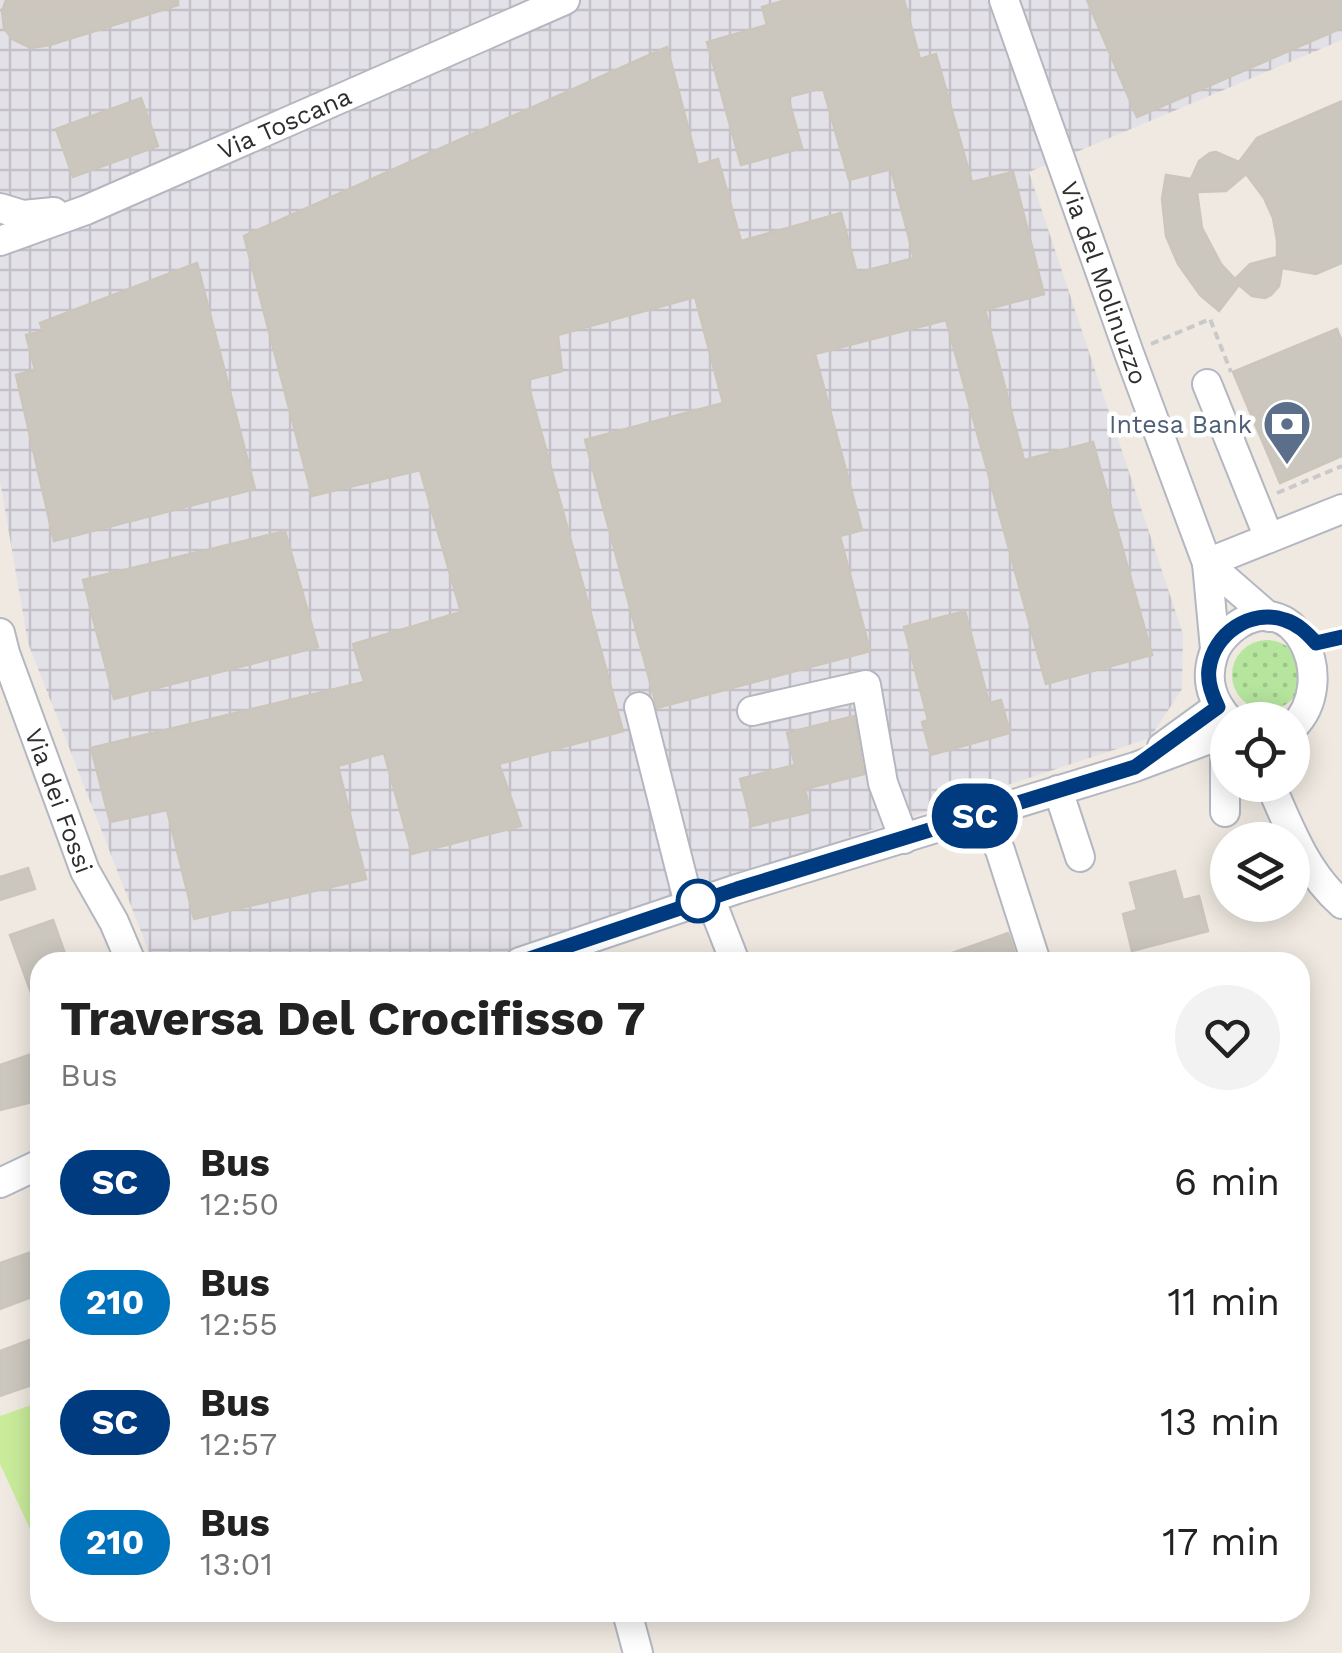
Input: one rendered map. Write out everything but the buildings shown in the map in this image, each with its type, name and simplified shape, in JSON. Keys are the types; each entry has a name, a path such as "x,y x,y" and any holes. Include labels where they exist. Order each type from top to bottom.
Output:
{"street":[{"name":"Via Toscana","path":"3,243 565,0"},
{"name":"Via del Molinuzzo","path":"1004,0 1207,564 1215,649 1209,669 1210,690 1215,702"},
{"path":"0,208 22,215 86,210"},
{"path":"1207,384 1270,538"},
{"path":"1207,564 1342,509"},
{"name":"Via del Molinuzzo","path":"1207,564 1269,617 1284,619 1323,642 1330,675 1310,715"},
{"path":"1215,649 1238,625 1269,617"},
{"name":"Via dei Fossi","path":"0,633 85,871 126,952"},
{"path":"752,711 866,685 883,784 904,839"},
{"path":"639,707 700,901 729,952"},
{"path":"550,952 700,901 1135,767 1210,730"},
{"path":"1058,790 1080,857"},
{"name":"Via del Molinuzzo","path":"1225,802 1225,812"},
{"path":"1278,802 1302,858 1342,904"},
{"path":"980,814 1000,850 1033,952"},
{"path":"0,1183 30,1169"},
{"path":"630,1622 638,1653"}],"path":[{"path":"1255,502 1342,466"}],"shaded area":[{"path":"0,0 1342,0 1342,40 1029,172 1183,634 1182,689 1150,738 509,952 149,952 28,643 0,481"}],"green space":[{"path":"1254,643 1280,643 1292,650 1299,662 1299,688 1289,702 1245,702 1235,688 1235,662 1242,650"},
{"path":"30,1406 30,1529 0,1464 0,1416"}],"bus line":[{"name":"SC","path":"549,952 737,889 1135,767 1218,707 1210,690 1209,669 1215,649 1222,638 1248,620 1284,619 1302,628 1316,643 1342,637"}],"place":[{"name":"Intesa Bank","path":"1287,466"}]}
